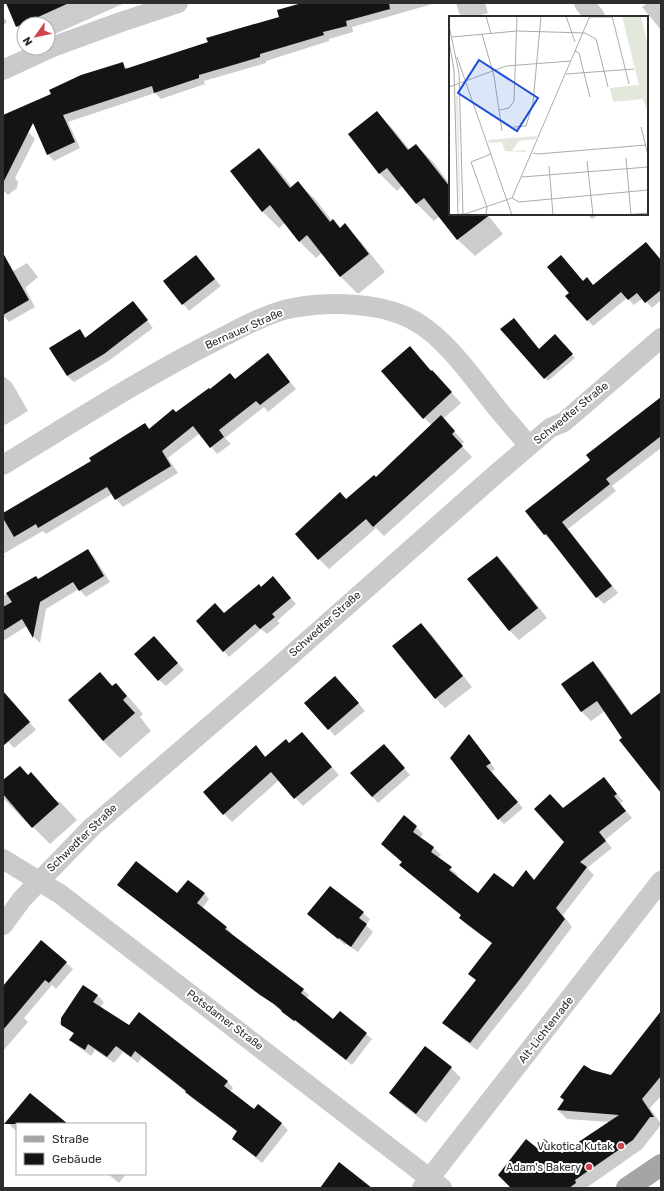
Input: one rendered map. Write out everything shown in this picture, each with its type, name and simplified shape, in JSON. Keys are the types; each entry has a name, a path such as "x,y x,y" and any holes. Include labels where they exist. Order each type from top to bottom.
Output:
{"main road":[{"path":"627,1188 661,1165"}],"street":[{"path":"3,70 55,46 178,3"},
{"path":"584,3 594,16"},
{"name":"Bernauer Straße","path":"3,465 179,359 237,330 265,317 292,308 326,305 355,305 384,309 405,316 419,323 438,339 466,370 529,446"},
{"name":"Schwedter Straße","path":"3,925 22,899 38,881 92,827 271,673 529,446 550,428 564,422 661,338"},
{"name":"Potsdamer Straße","path":"3,860 72,904 431,1185"},
{"name":"Alt-Lichtenrade","path":"431,1185 661,881"}],"building":[{"path":"6,3 69,3 40,16 16,16 16,27"},
{"path":"302,3 389,3 390,9 346,21 347,26 323,32 324,35 260,54 260,57 199,75 199,78 154,93 152,86 63,115 75,142 47,155 33,123 3,183 3,115 51,94 49,90 81,75 123,62 125,69 208,42 206,38 279,17 277,10"},
{"path":"377,111 408,150 416,144 449,186 449,215 490,215 457,240 424,198 416,204 387,168 379,174 348,134"},
{"path":"259,148 290,188 298,181 330,222 333,219 340,228 345,223 369,254 340,277 307,235 299,242 270,205 262,212 230,171"},
{"path":"646,242 661,260 661,290 645,303 637,293 628,300 621,292 587,321 565,296 569,293 547,267 561,255 583,281 587,277 593,285"},
{"path":"3,253 29,300 3,315"},
{"path":"196,255 215,279 182,305 163,281"},
{"path":"133,301 148,320 104,354 67,376 49,348 80,329 85,338"},
{"path":"514,318 539,349 555,334 573,354 544,379 500,329"},
{"path":"410,346 431,371 432,370 452,392 423,419 381,371"},
{"path":"268,353 290,382 260,405 256,401 219,430 224,437 210,448 193,426 162,451 171,466 115,500 107,487 38,528 36,524 14,537 3,518 3,513 91,461 89,458 145,423 149,429 173,409 176,412 209,388 210,389 230,373 235,379"},
{"path":"661,397 661,436 606,479 610,484 562,522 612,586 596,598 546,534 544,535 525,511 590,460 586,455"},
{"path":"441,415 455,431 452,434 463,446 373,527 366,519 318,560 295,534 340,492 346,499 374,475 376,477"},
{"path":"88,549 104,576 79,591 73,582 40,602 33,638 22,619 3,631 3,607 12,602 6,593 36,576 38,579"},
{"path":"497,556 538,608 509,631 467,579"},
{"path":"273,576 291,598 272,614 275,617 260,629 255,624 223,652 196,621 215,603 224,613 259,584 261,587"},
{"path":"421,623 463,676 435,699 392,646"},
{"path":"154,636 178,663 158,681 134,654"},
{"path":"593,661 631,715 661,692 661,793 619,740 622,738 597,701 581,712 561,684"},
{"path":"100,672 112,686 116,683 127,696 123,700 135,713 103,741 68,700"},
{"path":"335,676 359,703 328,730 304,703"},
{"path":"3,691 30,722 3,746"},
{"path":"302,732 332,767 294,799 271,772 223,815 203,792 256,745 265,757 286,739 289,743"},
{"path":"469,734 491,763 486,766 518,802 498,820 450,758"},
{"path":"384,744 405,768 372,797 350,773"},
{"path":"20,766 28,775 31,772 59,804 32,828 3,794 3,780"},
{"path":"604,777 617,794 614,796 626,811 599,832 606,841 580,862 587,867 556,908 565,919 470,1043 442,1023 476,980 468,974 492,943 459,918 461,915 399,865 402,862 381,844 404,815 417,826 413,832 434,847 431,852 452,867 449,870 478,893 494,873 513,887 526,870 534,880 564,842 534,809 550,794 563,808"},
{"path":"136,861 177,893 188,880 205,893 197,903 227,927 225,929 304,989 301,993 333,1019 340,1011 367,1033 346,1060 117,885"},
{"path":"330,886 364,912 359,918 367,924 351,947 339,938 338,939 307,914"},
{"path":"41,940 67,962 49,983 45,980 3,1030 3,986"},
{"path":"83,985 98,995 93,1002 129,1025 139,1012 228,1081 224,1086 254,1109 258,1104 282,1123 256,1157 232,1139 237,1131 185,1092 186,1091 135,1051 131,1057 116,1046 107,1057 88,1044 85,1050 69,1040 74,1033 61,1025 61,1018"},
{"path":"661,1011 661,1076 642,1099 654,1117 650,1117 633,1140 575,1180 576,1183 569,1188 511,1188 498,1175 526,1139 537,1148 544,1139 562,1153 619,1115 557,1110 564,1100 560,1097 584,1065 592,1070 611,1075"},
{"path":"425,1046 452,1067 416,1114 389,1093"},
{"path":"30,1093 67,1123 16,1123 4,1124"},
{"path":"339,1162 372,1188 320,1188"}],"place":[{"name":"Vukotica Kutak","path":"621,1146"},
{"name":"Adam's Bakery","path":"589,1167"}]}
